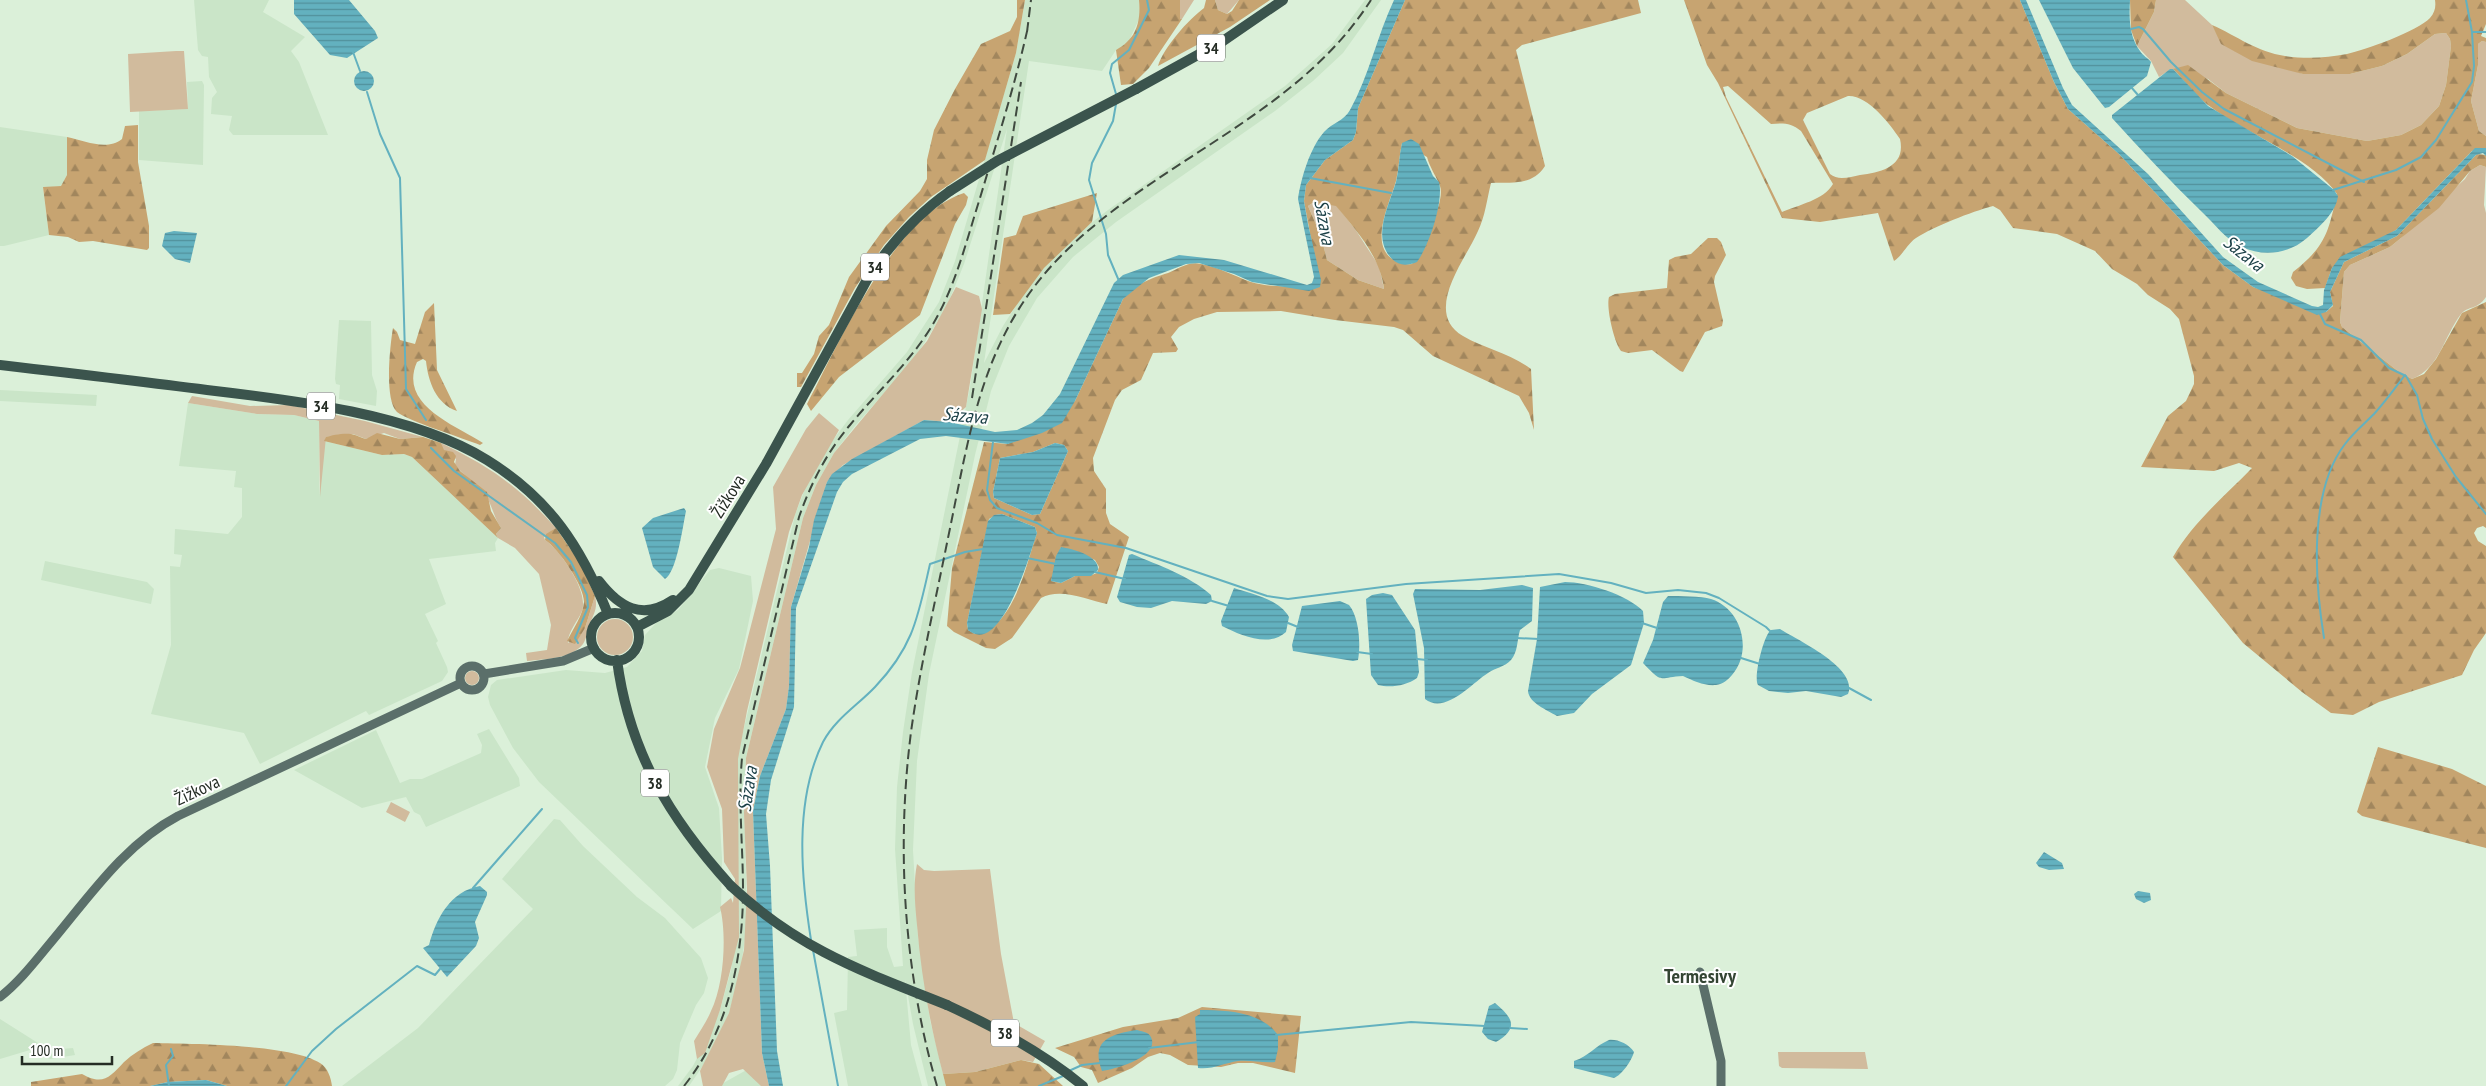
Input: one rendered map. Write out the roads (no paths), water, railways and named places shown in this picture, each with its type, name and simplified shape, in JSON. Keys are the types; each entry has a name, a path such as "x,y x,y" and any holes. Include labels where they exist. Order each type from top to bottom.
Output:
{"main road":[{"name":"Žižkova","path":"637,627 668,611 688,590 766,464 823,361 847,313 879,261 913,221 950,191 997,160 1136,89 1223,41 1283,0"},
{"name":"34","path":"0,365 288,400 360,415 433,435 487,460 524,487 560,524 611,597 619,603 633,609 657,608 688,590"},
{"name":"34","path":"588,566 608,614"},
{"path":"608,614 623,614 631,619 637,627 639,638 635,649 628,657 617,660 604,657 594,648 593,630 600,618 608,614"},
{"name":"Žižkova","path":"0,996 36,960 120,860 154,830 178,816 461,683 460,676 466,668 476,667 484,674 563,661 594,648"},
{"name":"38","path":"617,660 626,712 646,765 677,822 701,854 730,886 776,925 805,943 857,969 947,1005 995,1027 1060,1068 1083,1086"},
{"path":"461,683 469,691 477,690 484,682 484,674"},
{"path":"1700,972 1721,1061 1721,1086"}],"water":[{"path":"294,0 349,0 375,31 378,38 347,58 330,55 294,14"},
{"path":"1394,0 1405,0 1358,108 1356,132 1353,140 1325,160 1306,185 1304,201 1321,280 1320,287 1309,291 1252,282 1199,263 1186,264 1149,278 1123,299 1075,401 1062,423 1042,433 1008,444 946,436 920,439 852,474 843,482 837,492 796,608 794,707 771,780 766,814 770,866 777,1051 783,1086 769,1086 762,1053 753,811 760,776 786,709 789,686 791,607 809,547 814,520 827,482 832,474 852,459 924,420 949,422 995,432 1017,430 1032,423 1043,415 1060,394 1114,283 1123,275 1179,255 1224,260 1307,285 1312,283 1314,277 1298,199 1301,182 1314,146 1327,129 1345,117 1357,97"},
{"path":"2020,0 2026,0 2072,105 2148,174 2223,257 2258,282 2312,306 2318,307 2323,305 2324,290 2332,268 2340,257 2396,230 2475,148 2486,148 2486,156 2483,153 2476,155 2397,236 2344,262 2330,292 2333,305 2326,312 2317,315 2253,287 2223,265 2119,154 2068,109 2054,82"},
{"path":"2039,0 2130,0 2130,20 2136,45 2141,53 2151,62 2147,76 2109,107 2105,108 2073,68"},
{"path":"2170,69 2173,69 2208,106 2292,156 2334,190 2338,196 2334,208 2307,238 2284,251 2267,253 2250,250 2236,244 2179,189 2112,118 2112,115"},
{"path":"360,71 368,71 374,77 374,85 368,91 360,91 354,85 354,77"},
{"path":"1411,139 1419,144 1433,176 1439,182 1440,190 1431,235 1422,255 1417,262 1403,265 1392,259 1386,251 1382,231 1386,211 1396,182 1402,143"},
{"path":"174,231 197,233 190,263 175,259 162,246 165,233"},
{"path":"1055,443 1064,445 1068,451 1040,514 1032,515 994,498 993,492 1000,458 1033,452"},
{"path":"684,508 686,511 676,558 669,575 665,579 653,567 642,528 653,518"},
{"path":"1002,514 1035,527 1037,533 1013,599 1003,616 992,629 980,635 968,630 967,623 988,521 994,515"},
{"path":"1061,547 1079,551 1090,557 1095,561 1098,570 1091,576 1075,576 1061,583 1051,581 1056,556"},
{"path":"1132,554 1193,582 1211,595 1212,601 1206,604 1172,601 1151,608 1137,607 1120,602 1117,597 1129,555"},
{"path":"1565,582 1584,584 1607,590 1628,600 1643,611 1644,623 1631,665 1592,694 1574,713 1557,716 1535,703 1528,691 1537,639 1540,587"},
{"path":"1522,585 1533,588 1532,621 1520,630 1516,650 1511,660 1488,673 1450,700 1433,703 1425,699 1424,648 1413,594 1415,589 1480,590"},
{"path":"1234,588 1272,601 1285,611 1289,617 1286,632 1279,637 1263,640 1237,633 1222,626 1221,621"},
{"path":"1383,593 1392,595 1415,630 1419,672 1417,678 1398,686 1378,685 1371,675 1366,599 1372,595"},
{"path":"1668,596 1711,599 1722,604 1737,621 1743,643 1742,654 1732,675 1725,682 1707,685 1683,676 1662,678 1658,677 1643,663 1653,640 1663,602"},
{"path":"1340,601 1349,605 1355,616 1359,639 1358,660 1353,661 1293,651 1292,645 1302,606"},
{"path":"1780,629 1836,665 1844,674 1849,684 1848,694 1841,697 1806,691 1788,693 1769,691 1758,685 1758,666 1765,639 1771,630"},
{"path":"2044,852 2062,863 2064,869 2049,870 2039,867 2036,863"},
{"path":"480,886 487,892 487,895 475,922 479,938 476,946 447,977 423,948 429,945 440,916 453,900 469,889"},
{"path":"2138,891 2150,893 2151,900 2144,903 2136,899 2134,894"},
{"path":"1495,1003 1506,1013 1511,1022 1508,1032 1496,1042 1488,1039 1482,1032 1489,1006"},
{"path":"1200,1010 1233,1012 1263,1021 1278,1035 1278,1049 1275,1062 1238,1061 1213,1067 1198,1068 1195,1017 1200,1014"},
{"path":"1137,1030 1151,1037 1152,1046 1148,1052 1133,1062 1102,1071 1099,1052 1105,1040 1119,1034"},
{"path":"1609,1040 1623,1043 1634,1052 1620,1074 1614,1078 1574,1068 1574,1061"},
{"path":"206,1080 227,1086 150,1086 168,1082"}],"waterway":[{"path":"1116,94 1110,73 1112,64 1129,50 1149,10 1147,0"},
{"path":"2466,0 2472,32 2486,32"},
{"path":"2131,29 2139,27 2143,29 2171,62 2202,92 2224,109 2364,182"},
{"path":"2333,190 2396,170 2421,157 2436,140 2472,82 2474,66 2472,32"},
{"path":"353,52 360,71"},
{"path":"2131,87 2138,95"},
{"path":"367,92 380,134 400,178 406,389 426,420"},
{"path":"1116,104 1113,121 1092,163 1089,180 1106,234 1108,255 1119,281"},
{"path":"1310,178 1391,193"},
{"path":"2320,314 2325,324 2361,340 2389,368 2406,376 2417,395 2423,419 2432,439 2456,477 2486,514"},
{"path":"2324,638 2318,591 2317,538 2325,487 2333,464 2345,444 2374,414 2405,375"},
{"path":"993,442 987,490 990,500 997,508 1037,523 1057,535 1126,548 1267,596 1288,599 1406,584 1559,574 1611,583 1646,593 1678,590 1706,593 1719,598 1770,631"},
{"path":"431,448 454,471 555,543 571,562 587,595 588,607 575,638 578,643"},
{"path":"811,940 807,916 802,840 807,789 823,742 834,726 875,687 898,658 913,630 930,564 965,552 983,549"},
{"path":"1027,558 1056,564"},
{"path":"1095,572 1125,579"},
{"path":"1212,601 1229,606"},
{"path":"1288,623 1298,627"},
{"path":"1642,623 1657,628"},
{"path":"1516,638 1539,639"},
{"path":"1357,652 1372,654"},
{"path":"1741,658 1760,664"},
{"path":"1417,659 1427,660"},
{"path":"1849,688 1871,700"},
{"path":"473,888 542,809"},
{"path":"813,950 838,1086"},
{"path":"286,1086 312,1051 336,1029 417,966 435,975 440,969"},
{"path":"1276,1035 1411,1022 1485,1026"},
{"path":"1510,1028 1527,1029"},
{"path":"1149,1048 1199,1042"},
{"path":"169,1086 166,1065 173,1056 171,1049"},
{"path":"1071,1070 1082,1065 1100,1063"},
{"path":"1039,1086 1063,1076"}],"railway":[{"path":"1027,32 1031,0"},
{"path":"937,1086 926,1043 910,955 904,866 906,776 919,683 964,458 984,383 998,347 1016,313 1039,280 1068,249 1105,217 1268,105 1306,74 1341,40 1371,0"},
{"path":"684,1086 712,1042 722,1018 736,968 740,942 743,890 740,791 742,758 799,517 814,480 834,446 902,366 921,342 939,314 965,248 1012,92 1028,27"},
{"path":"972,398 1021,82"}],"district":[{"name":"Termesivy","path":"1700,976"}],"water label":[{"name":"Sázava","path":"1325,222"},
{"name":"Sázava","path":"2244,253"},
{"name":"Sázava","path":"965,415"},
{"name":"Sázava","path":"747,789"}]}
